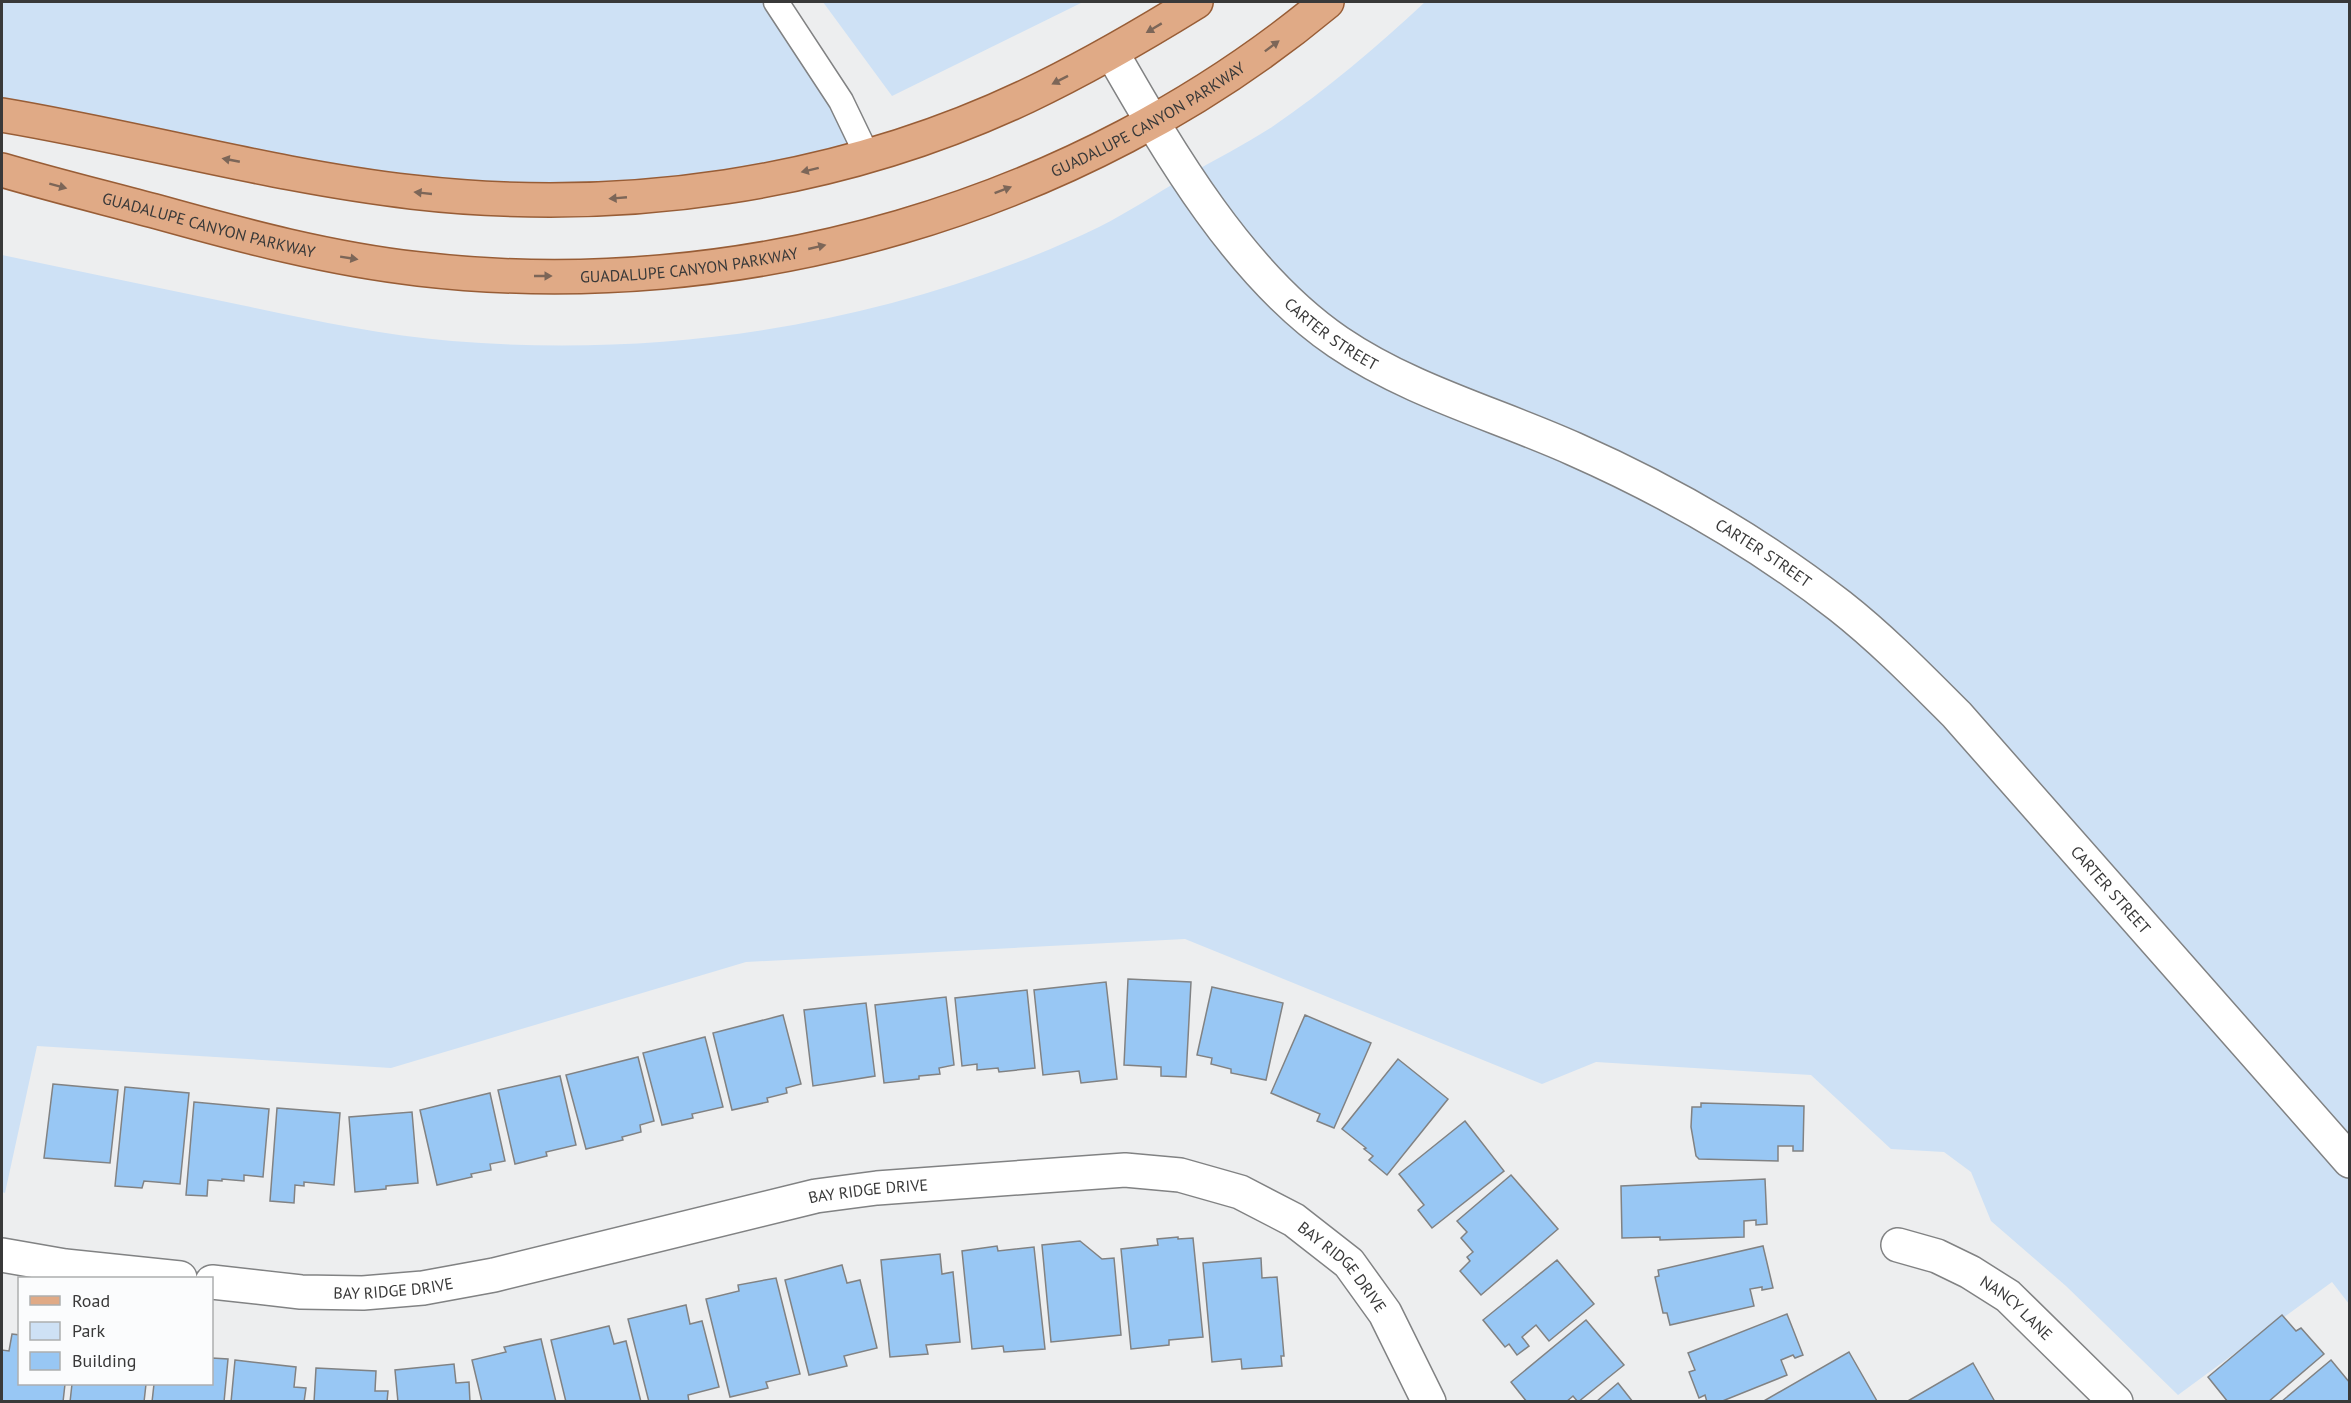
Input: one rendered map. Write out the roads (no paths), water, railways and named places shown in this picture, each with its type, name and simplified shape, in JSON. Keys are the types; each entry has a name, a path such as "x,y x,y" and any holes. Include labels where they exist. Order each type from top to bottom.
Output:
{"main road":[{"path":"2,115 363,185 411,192 508,200 606,199 702,190 798,173 867,155 982,116 1112,53 1196,2"},
{"name":"GUADALUPE CANYON PARKWAY","path":"2,170 252,239 339,257 418,269 504,276 582,277 706,267 780,256 874,234 951,210 1059,168 1152,123 1242,67 1327,2"}],"street":[{"name":"CARTER STREET","path":"1112,53 1152,123 1206,203 1245,255 1288,301 1338,341 1364,358 1420,386 1574,449 1714,520 1840,607 1899,656 1958,715 2349,1161"},
{"name":"BAY RIDGE DRIVE","path":"213,1282 301,1292 363,1293 423,1288 505,1272 816,1196 877,1188 1125,1170 1180,1175 1240,1192 1294,1220 1350,1263 1385,1313 1429,1401"},
{"name":"NANCY LANE","path":"1898,1245 1937,1256 1970,1272 2008,1296 2116,1401"},
{"path":"2,1255 65,1266 170,1277"}],"lane":[{"path":"776,2 841,101 867,155"}]}
